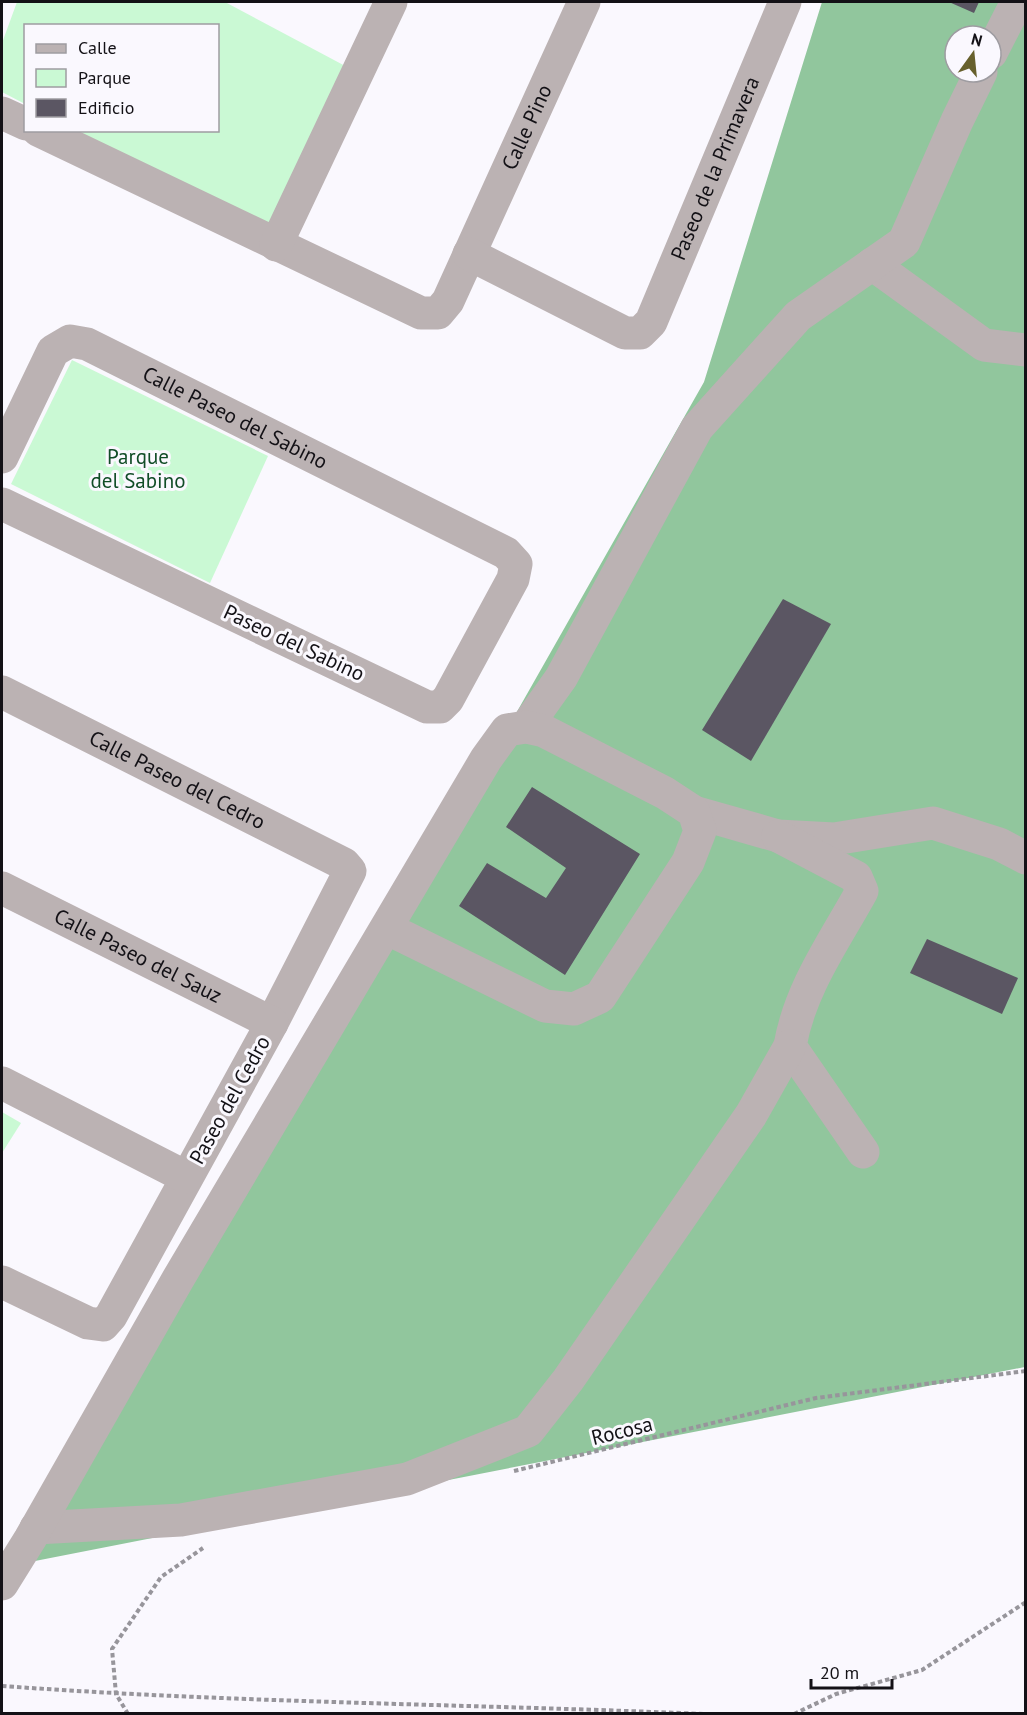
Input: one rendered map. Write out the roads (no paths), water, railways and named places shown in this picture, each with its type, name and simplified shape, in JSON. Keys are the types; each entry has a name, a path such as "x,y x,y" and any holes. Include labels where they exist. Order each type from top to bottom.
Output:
{"street":[{"path":"42,132 276,245 391,2"},
{"name":"Calle Pino","path":"276,245 421,312 438,313 448,301 584,2"},
{"name":"Paseo de la Primavera","path":"469,254 625,333 640,333 651,322 785,2"},
{"path":"1003,29 1017,2"},
{"path":"526,727 561,678 697,428 798,316 904,242 975,84"},
{"path":"2,113 24,123"},
{"path":"872,264 984,345 1026,350"},
{"name":"Calle Paseo del Sabino","path":"2,457 53,351 70,341 87,344 506,553 516,564"},
{"name":"Paseo del Sabino","path":"2,504 427,707 440,707 448,699 513,579 516,564"},
{"name":"Calle Paseo del Cedro","path":"2,692 344,864 350,871"},
{"path":"2,1584 184,1269 486,759 507,730 526,727 544,731 665,793 694,812 778,836 856,877 862,891 807,985 794,1024 790,1046 751,1115 568,1380 528,1431 406,1479 181,1521 36,1528"},
{"path":"386,928 545,1006 574,1009 600,997 688,861 700,831 694,812"},
{"path":"778,836 834,839 933,823 999,844 1026,858"},
{"name":"Paseo del Cedro","path":"2,1282 88,1323 103,1325 111,1316 273,1023 350,871"},
{"name":"Calle Paseo del Sauz","path":"2,888 273,1023"},
{"path":"790,1046 863,1152"},
{"path":"2,1083 186,1177"}],"park label":[{"name":"Parque del Sabino","path":"138,469"}]}
